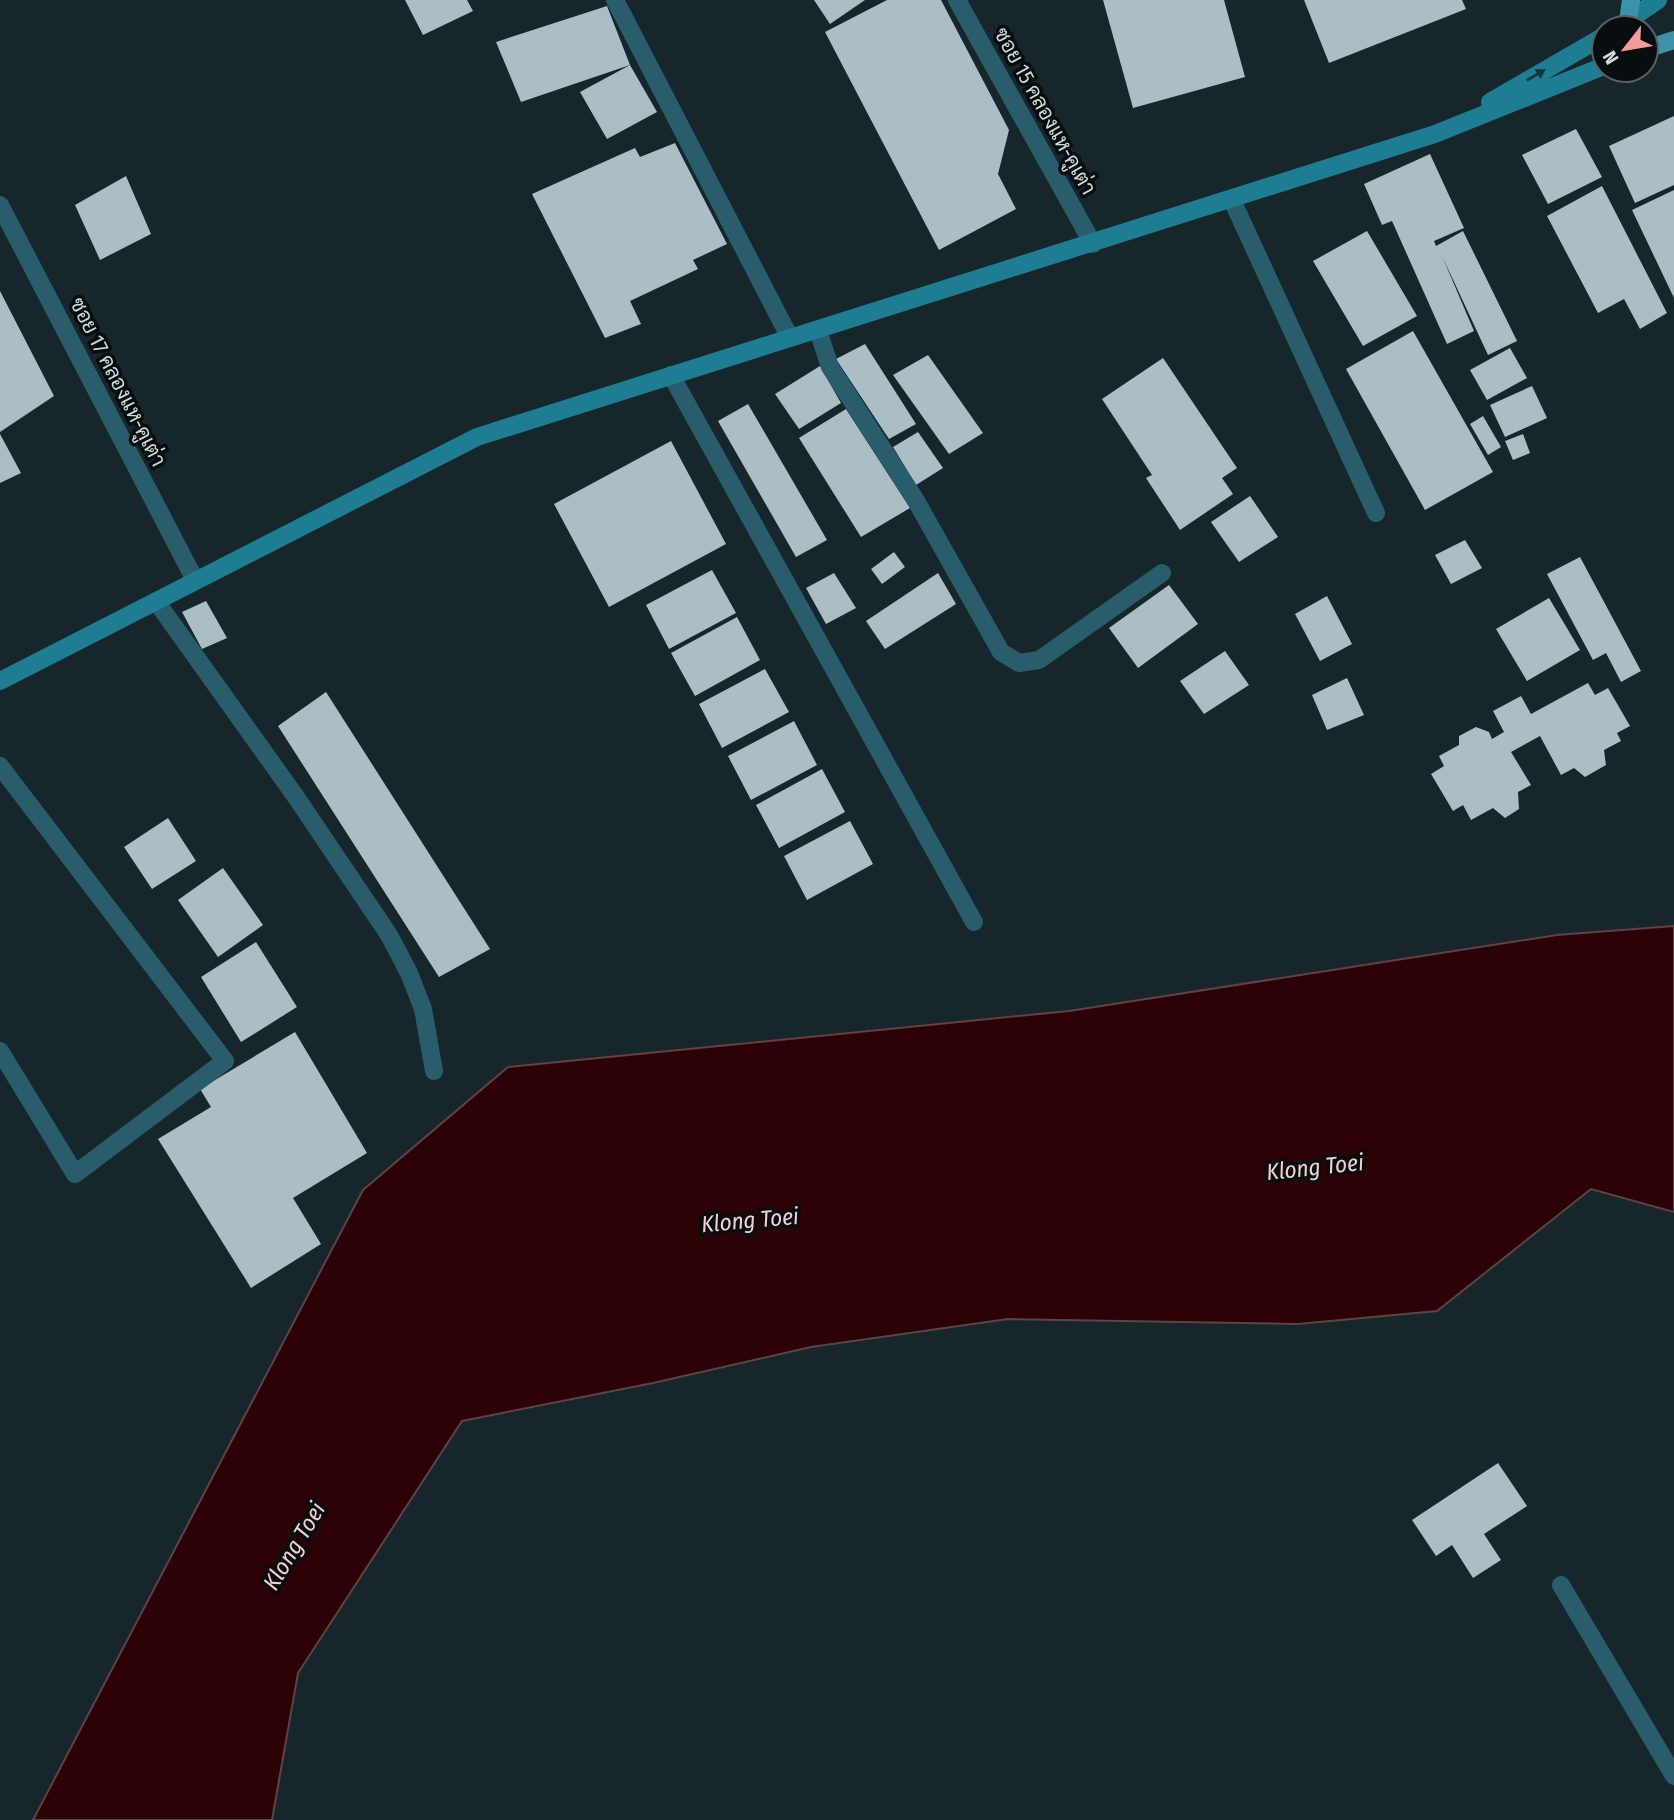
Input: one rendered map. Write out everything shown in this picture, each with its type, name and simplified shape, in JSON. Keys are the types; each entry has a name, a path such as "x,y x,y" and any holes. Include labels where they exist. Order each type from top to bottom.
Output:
{"street":[{"path":"615,0 790,338"},
{"name":"ซอย 15 คลองแห-คูเต่า","path":"957,0 1093,244"},
{"path":"1638,14 1658,0"},
{"path":"1435,134 1590,44"},
{"path":"0,681 477,437 1435,134 1590,72"},
{"path":"1232,200 1376,513"},
{"name":"ซอย 17 คลองแห-คูเต่า","path":"0,205 195,580"},
{"path":"818,330 830,367 915,499 1001,652 1019,663 1039,660 1162,573"},
{"path":"671,375 974,922"},
{"path":"156,601 296,797 389,935 409,973 423,1009 434,1071"},
{"path":"0,766 225,1061 75,1174 0,1051"},
{"path":"1562,1585 1674,1776"}],"water":[{"name":"Klong Toei","path":"1674,926 1674,1212 1591,1189 1437,1311 1298,1324 1008,1319 811,1347 653,1383 462,1421 298,1673 272,1820 33,1820 363,1190 508,1067 1069,1011 1557,935"}],"building":[{"path":"405,0 467,0 473,11 423,35"},
{"path":"814,0 865,0 830,24"},
{"path":"887,0 941,0 1009,130 998,174 1016,209 939,250 825,32"},
{"path":"1103,0 1224,0 1245,77 1133,108"},
{"path":"1304,0 1462,0 1466,9 1329,63"},
{"path":"607,6 630,65 521,102 496,42"},
{"path":"630,65 657,112 607,139 580,92"},
{"path":"1674,116 1674,185 1635,203 1609,146"},
{"path":"1576,129 1602,177 1548,204 1522,155"},
{"path":"675,143 727,244 693,260 698,269 630,301 641,324 605,338 532,194 635,148 640,157"},
{"path":"1430,154 1464,228 1434,241 1436,246 1463,231 1517,341 1488,355 1442,256 1474,331 1447,344 1392,221 1382,225 1364,184"},
{"path":"126,176 151,234 100,260 75,205"},
{"path":"1602,186 1667,313 1640,329 1624,299 1598,313 1547,216"},
{"path":"1674,190 1674,298 1632,210"},
{"path":"1367,231 1417,316 1363,346 1313,261"},
{"path":"0,291 54,396 0,432"},
{"path":"1413,331 1493,472 1425,510 1346,369"},
{"path":"865,344 916,424 889,439 836,359"},
{"path":"1510,348 1527,378 1487,400 1470,370"},
{"path":"928,355 983,433 949,454 893,375"},
{"path":"1163,358 1237,468 1222,478 1233,494 1180,530 1146,478 1152,475 1102,399"},
{"path":"820,366 841,403 799,429 775,394"},
{"path":"1532,386 1547,418 1505,437 1490,405"},
{"path":"748,404 827,540 796,557 718,421"},
{"path":"846,409 910,508 861,537 799,438"},
{"path":"1483,416 1501,447 1488,455 1470,424"},
{"path":"918,432 943,468 916,485 893,447"},
{"path":"0,434 21,473 0,483"},
{"path":"1523,434 1530,453 1513,460 1505,441"},
{"path":"671,441 726,544 609,607 554,504"},
{"path":"1250,496 1278,537 1239,562 1211,522"},
{"path":"1465,540 1482,568 1451,584 1435,555"},
{"path":"894,552 905,567 882,584 871,569"},
{"path":"1580,557 1641,671 1621,682 1606,653 1593,660 1547,574"},
{"path":"712,570 736,613 669,649 646,605"},
{"path":"834,573 856,608 826,624 806,588"},
{"path":"938,573 956,604 885,649 866,621"},
{"path":"1169,585 1198,624 1138,668 1109,628"},
{"path":"1327,596 1352,644 1320,661 1295,614"},
{"path":"1549,598 1580,650 1527,681 1496,629"},
{"path":"206,601 227,638 202,649 182,612"},
{"path":"737,617 760,660 695,696 671,653"},
{"path":"1225,651 1249,685 1204,714 1180,681"},
{"path":"765,669 789,712 722,748 699,704"},
{"path":"1347,678 1364,715 1327,730 1312,695"},
{"path":"1588,683 1595,695 1608,688 1630,726 1617,733 1621,741 1604,750 1606,765 1585,777 1574,768 1561,775 1540,736 1511,752 1531,785 1518,792 1519,809 1505,818 1493,808 1471,820 1463,805 1453,811 1431,774 1444,766 1439,756 1459,745 1459,736 1476,727 1489,732 1492,739 1504,732 1493,711 1521,696 1531,714"},
{"path":"326,692 490,949 439,977 278,726"},
{"path":"794,721 817,765 751,800 728,756"},
{"path":"822,769 845,812 779,848 756,805"},
{"path":"168,818 196,861 152,889 124,847"},
{"path":"850,821 873,864 807,900 784,856"},
{"path":"223,868 263,925 218,957 178,900"},
{"path":"256,942 297,1007 241,1042 201,977"},
{"path":"295,1032 367,1153 293,1198 321,1244 251,1288 158,1139 211,1107 200,1089"},
{"path":"1498,1463 1527,1506 1484,1534 1501,1560 1473,1578 1452,1545 1436,1556 1412,1520"}]}
